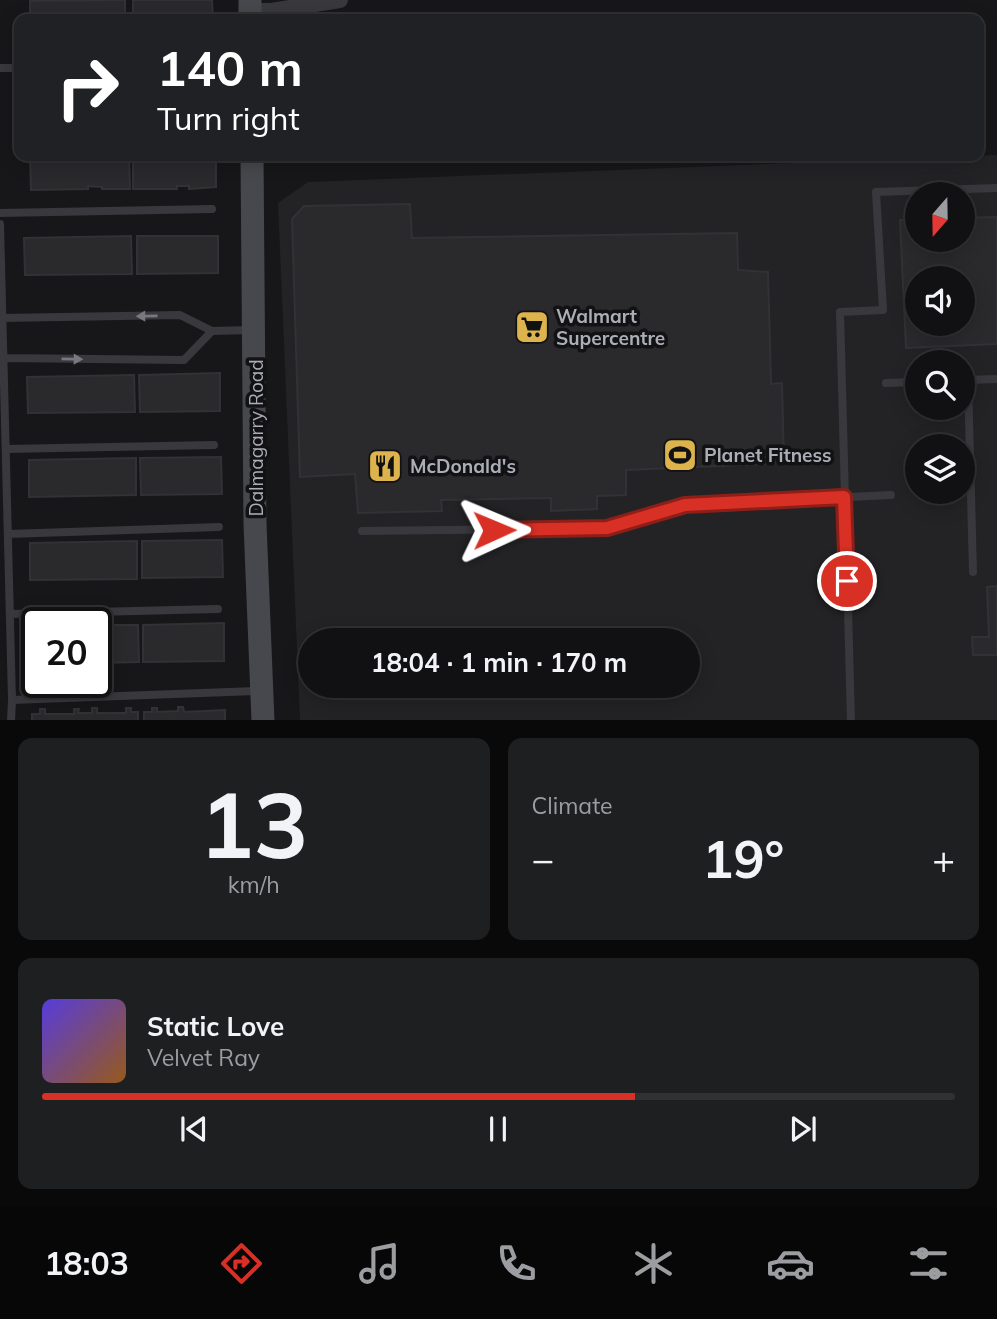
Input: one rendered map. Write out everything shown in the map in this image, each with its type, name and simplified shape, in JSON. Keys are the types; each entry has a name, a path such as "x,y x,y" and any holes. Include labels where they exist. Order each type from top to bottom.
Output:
{"street":[{"path":"250,10 271,11 340,0"},
{"name":"Dalmagarry Road","path":"253,161 256,524 263,720"}],"lane":[{"path":"850,720 840,312 883,310 876,192 997,188"},
{"path":"0,213 212,209"},
{"path":"0,224 11,720"},
{"path":"2,318 180,315 212,331 256,330"},
{"path":"4,358 184,360 212,331"},
{"path":"975,380 997,379"},
{"path":"886,383 905,382"},
{"path":"967,420 973,572"},
{"path":"6,449 214,445"},
{"path":"362,531 607,528 685,505 891,495"},
{"path":"8,534 219,527"},
{"path":"10,614 218,610"},
{"path":"12,700 262,691"}],"shaded area":[{"path":"997,155 997,720 300,720 299,698 700,698 700,628 298,628 298,673 278,203 308,182 844,161 984,161 984,156"}],"building":[{"path":"125,0 125,14 30,14 30,1"},
{"path":"133,0 212,0 213,14 133,14"},
{"path":"30,161 129,161 130,189 88,186 88,189 31,190"},
{"path":"133,161 216,161 216,187 133,189"},
{"name":"Walmart Supercentre","path":"410,204 412,238 737,233 738,270 768,272 771,384 782,383 784,463 626,470 626,495 597,496 597,509 551,511 551,498 441,500 442,511 358,513 355,474 300,477 292,219 304,206"},
{"path":"997,217 997,344 906,348 905,336 975,336 975,266 905,266 905,327 900,220 905,220 905,252 975,252 975,218"},
{"path":"131,236 132,274 25,275 24,238"},
{"path":"137,236 218,236 218,273 137,274"},
{"path":"220,373 220,411 140,412 139,375"},
{"path":"134,375 135,412 28,413 27,377"},
{"path":"221,457 222,494 141,495 140,458"},
{"path":"136,458 136,495 29,497 29,460"},
{"path":"222,540 223,577 142,578 142,541"},
{"path":"137,541 137,579 30,580 30,543"},
{"path":"997,586 997,655 973,655 972,637 989,637 987,587"},
{"path":"224,623 224,661 143,662 143,625"},
{"path":"112,625 138,625 139,662 112,663"},
{"path":"178,707 183,707 184,712 225,710 225,720 144,720 144,712 152,712 152,708 157,708 157,712 178,711"},
{"path":"92,708 97,708 97,713 126,713 126,708 131,708 131,712 138,712 138,720 32,720 32,714 40,714 40,709 45,709 45,714 74,714 74,709 79,709 78,713 92,713"}],"place":[{"name":"Walmart Supercentre","path":"532,327"},
{"name":"Planet Fitness","path":"680,455"},
{"name":"McDonald's","path":"385,466"}],"route":[{"path":"494,530 607,528 685,505 844,497 847,581"}]}
